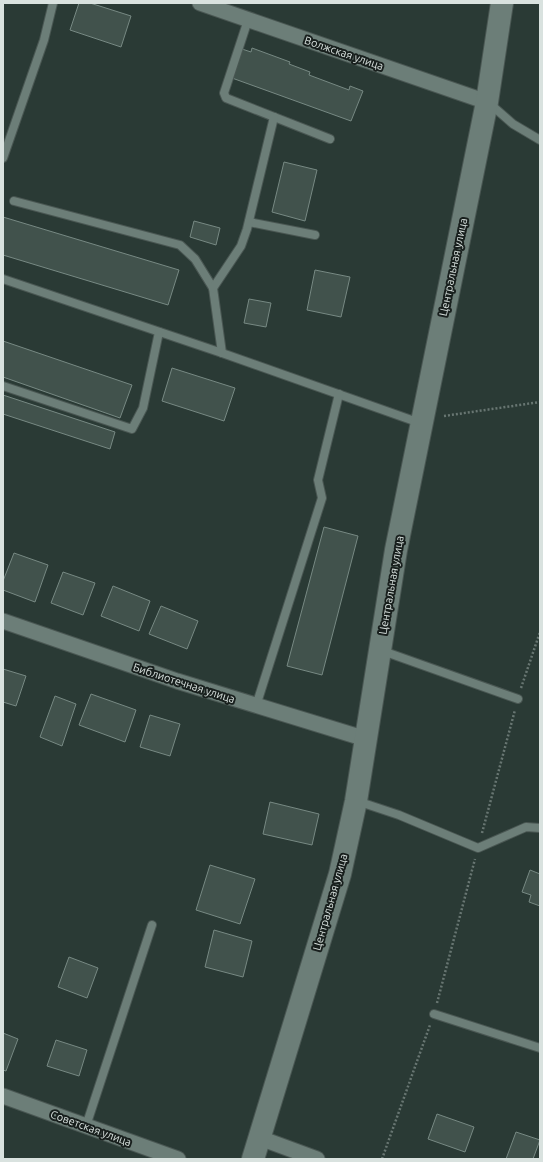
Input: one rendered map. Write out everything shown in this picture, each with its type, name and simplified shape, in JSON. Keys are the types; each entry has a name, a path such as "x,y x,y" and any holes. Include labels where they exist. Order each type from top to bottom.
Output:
{"main road":[{"name":"Центральная улица","path":"252,1159 260,1138 340,874 356,801 396,550 487,102 502,3"}],"street":[{"name":"Волжская улица","path":"200,3 487,102"},
{"name":"Библиотечная улица","path":"3,621 177,681 366,739"},
{"name":"Советская улица","path":"3,1096 178,1159"},
{"path":"260,1138 317,1159"}],"lane":[{"path":"3,158 44,40 53,3"},
{"path":"248,20 224,93 226,98 330,139"},
{"path":"487,102 513,124 540,140"},
{"path":"213,288 241,246 249,222 274,117"},
{"path":"14,201 180,245 195,259 213,288 222,353"},
{"path":"249,222 315,235"},
{"path":"3,279 339,394 423,418"},
{"path":"3,386 132,429 143,408 159,332"},
{"path":"256,706 322,498 318,480 339,394"},
{"path":"380,649 518,699"},
{"path":"356,801 399,815 478,848 526,827 540,828"},
{"path":"86,1126 152,925"},
{"path":"434,1014 540,1048"}],"path":[{"path":"423,418 540,402"},
{"path":"382,1159 434,1014 518,699 540,632"}],"building":[{"path":"79,3 90,3 131,16 121,47 70,30"},
{"path":"252,48 290,62 289,64 310,72 309,75 349,90 350,86 363,91 351,121 232,78 242,49 251,52"},
{"path":"284,162 317,170 305,221 272,212"},
{"path":"3,217 179,270 168,305 3,255"},
{"path":"194,221 220,228 216,245 190,237"},
{"path":"315,270 350,277 341,317 307,310"},
{"path":"249,299 271,303 266,327 244,323"},
{"path":"3,341 132,385 120,418 3,377"},
{"path":"172,368 235,388 224,421 162,401"},
{"path":"3,395 115,432 110,449 3,414"},
{"path":"324,527 358,536 322,675 287,666"},
{"path":"14,553 48,565 35,602 3,590 3,581"},
{"path":"63,572 95,583 83,615 51,603"},
{"path":"113,586 150,601 139,631 101,616"},
{"path":"161,606 198,621 187,649 149,634"},
{"path":"3,669 26,676 16,706 3,702"},
{"path":"91,694 136,710 125,742 79,725"},
{"path":"55,696 76,704 62,746 40,737"},
{"path":"150,715 180,724 170,756 140,747"},
{"path":"270,802 319,814 312,845 263,834"},
{"path":"210,865 255,879 240,924 196,910"},
{"path":"530,870 540,874 540,906 529,902 531,895 522,892"},
{"path":"214,930 252,941 243,977 205,967"},
{"path":"69,957 98,968 87,998 58,987"},
{"path":"3,1033 18,1039 6,1071 3,1070"},
{"path":"56,1040 87,1050 79,1076 47,1066"},
{"path":"437,1114 474,1127 465,1152 428,1139"},
{"path":"516,1132 540,1140 533,1159 506,1159"}]}
